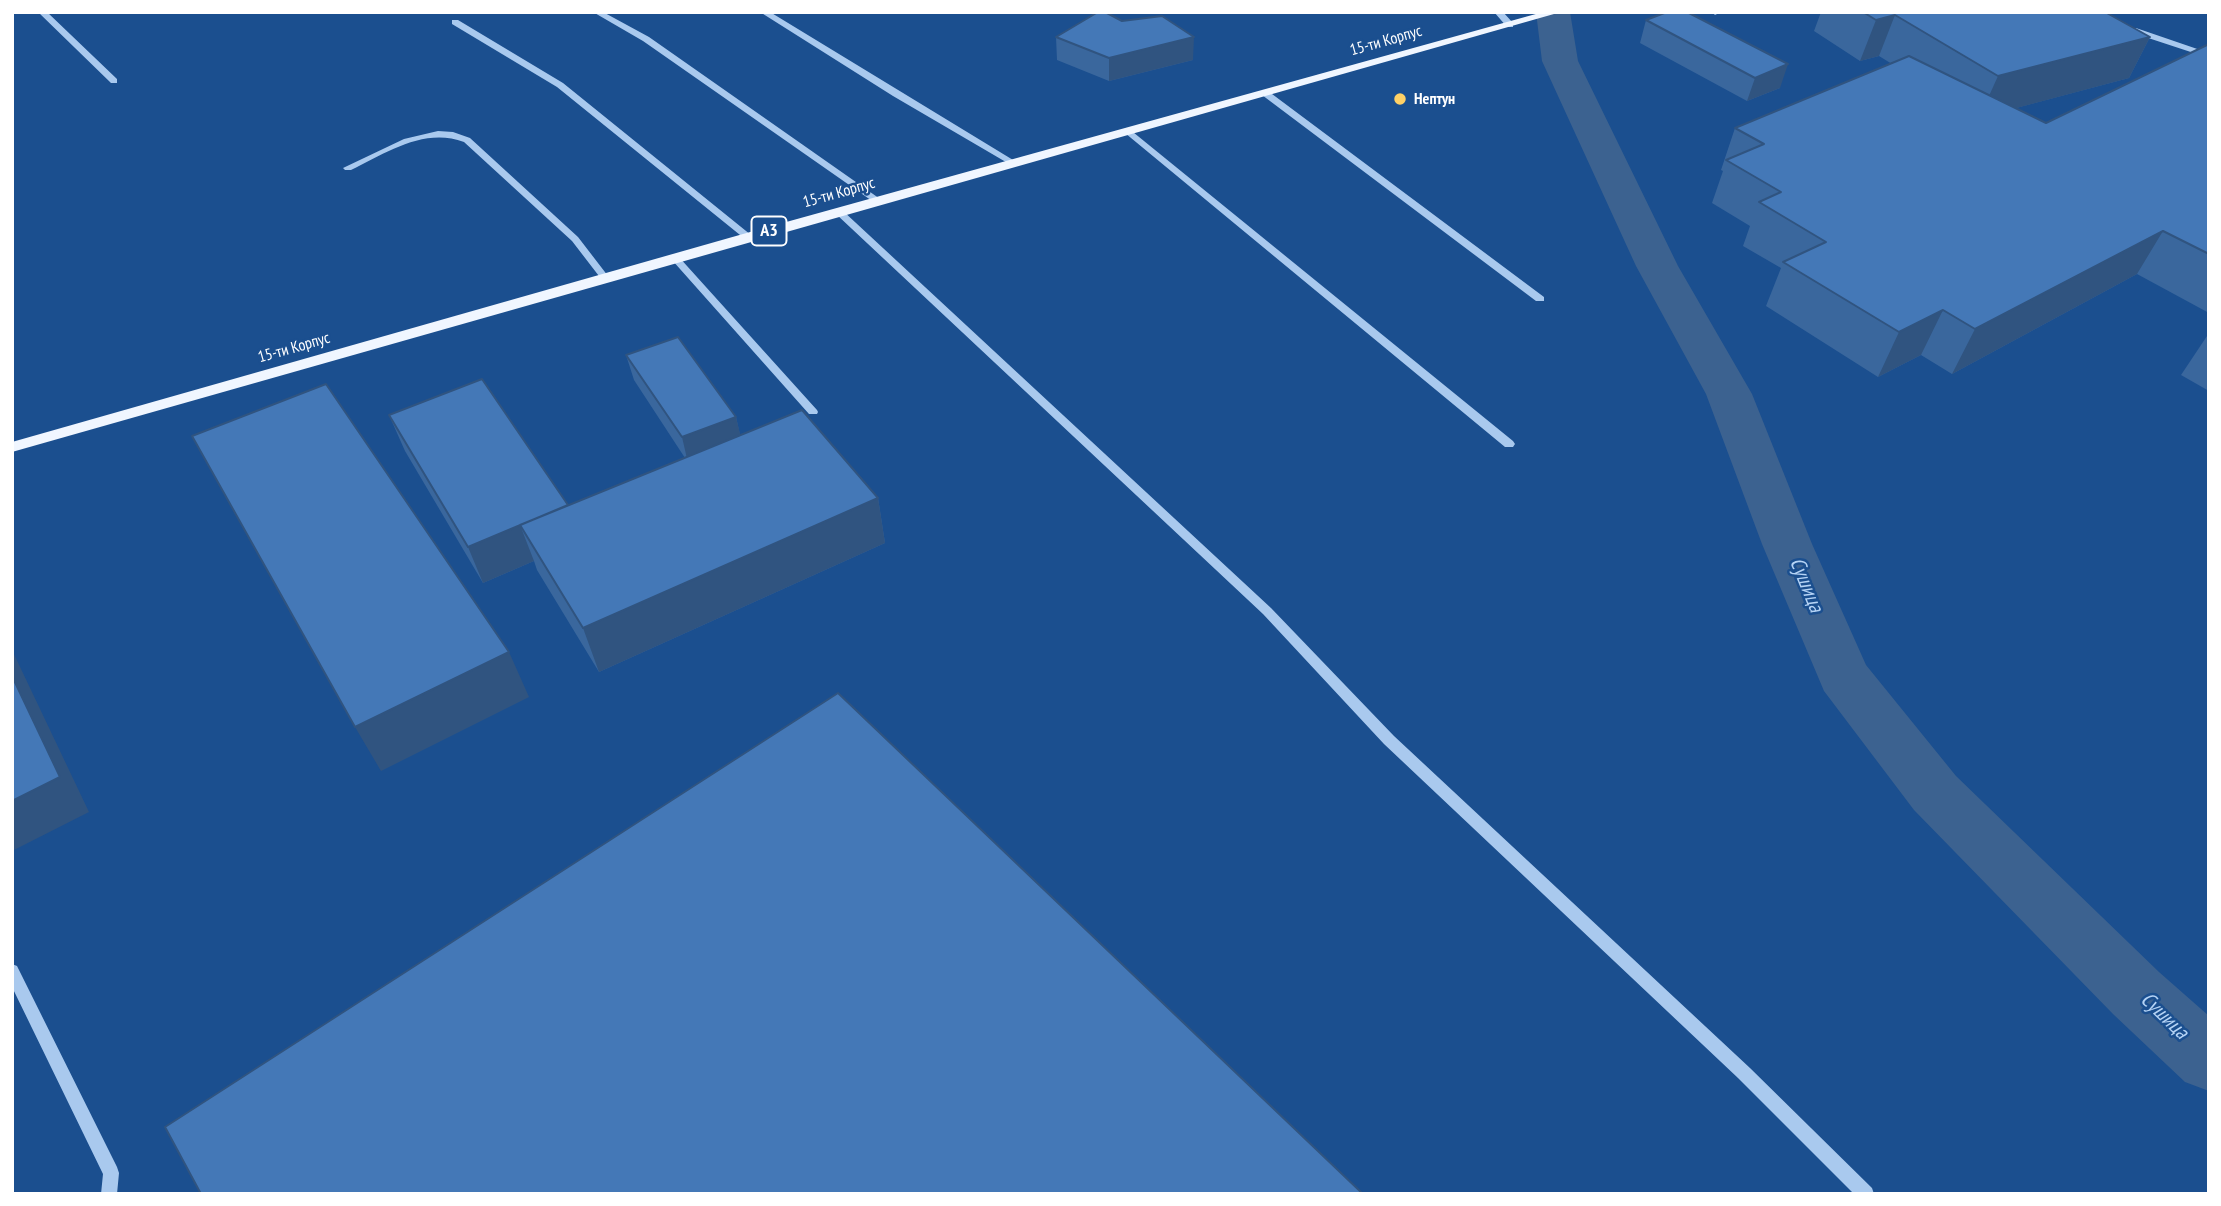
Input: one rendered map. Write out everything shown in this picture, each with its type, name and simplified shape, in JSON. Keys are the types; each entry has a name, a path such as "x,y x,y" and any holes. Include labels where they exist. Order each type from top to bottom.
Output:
{"main road":[{"name":"15-ти Корпус","path":"12,447 748,237 1556,12"}],"street":[{"path":"42,12 114,81"},
{"path":"597,12 646,39 878,201"},
{"path":"764,12 1014,163"},
{"path":"1498,12 1510,25"},
{"path":"456,22 559,85 718,210 748,237"},
{"path":"2128,28 2209,57"},
{"path":"1265,93 1540,299"},
{"path":"348,168 407,142 445,132 458,135 467,140 575,239 605,278"},
{"path":"839,212 1267,611 1389,740 1744,1073 1866,1194"},
{"path":"676,258 813,412"},
{"path":"12,971 111,1173 110,1194"}],"lane":[{"path":"1128,131 1509,444"}],"building":[{"path":"1098,12 1105,12 1122,21 1162,16 1194,37 1109,58 1056,37"},
{"path":"1667,12 1687,12 1788,64 1755,78 1646,20"},
{"path":"1863,12 2105,12 2150,37 1998,76 1895,15 1876,20"},
{"path":"2209,44 2209,254 2163,231 1975,329 1943,310 1899,332 1783,262 1826,242 1759,202 1781,192 1726,160 1764,144 1735,128 1909,56 2046,123"},
{"path":"678,337 736,417 682,437 626,355"},
{"path":"482,379 568,505 468,547 389,415"},
{"path":"326,384 509,652 355,727 192,436"},
{"path":"802,410 878,498 583,628 520,525"},
{"path":"12,676 60,777 12,801"},
{"path":"838,693 1363,1194 201,1194 165,1127"}],"waterway":[{"name":"Сушица","path":"1553,12 1560,61 1657,266 1729,394 1787,544 1843,676 1935,793 2136,993 2209,1060"}],"place":[{"name":"Нептун","path":"1400,99"}]}
